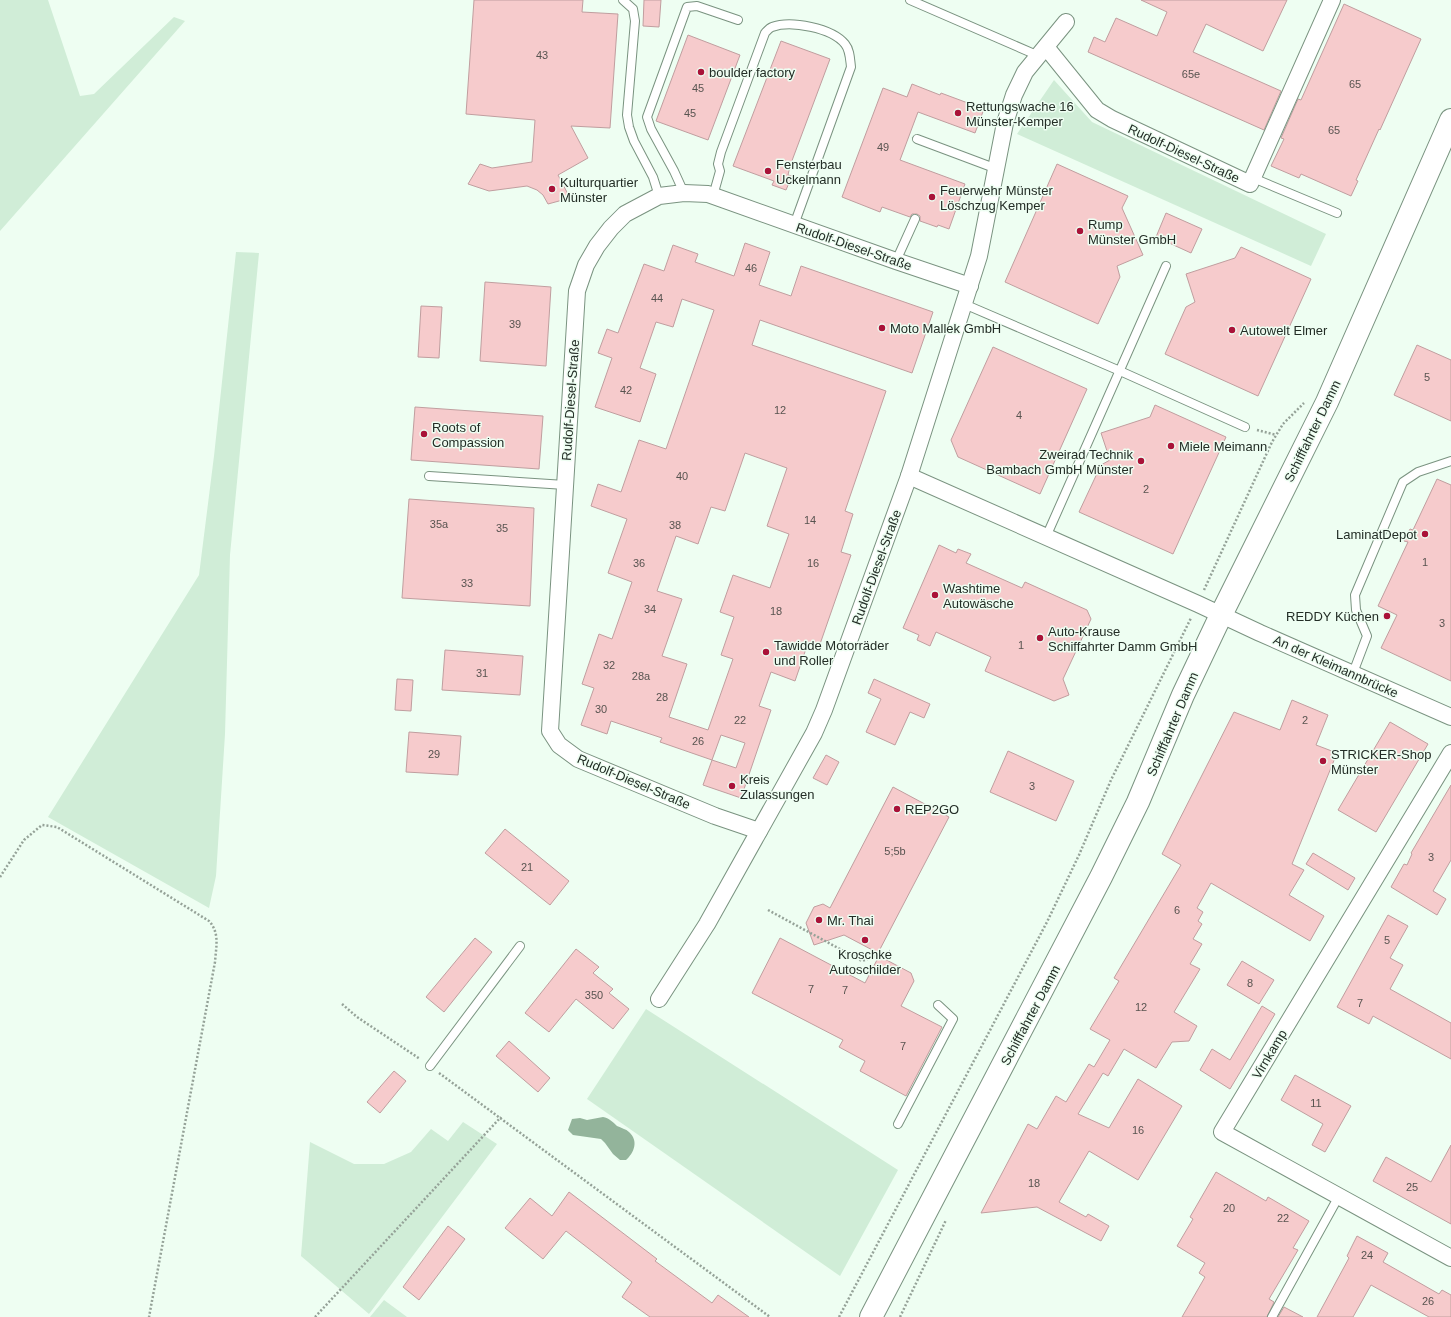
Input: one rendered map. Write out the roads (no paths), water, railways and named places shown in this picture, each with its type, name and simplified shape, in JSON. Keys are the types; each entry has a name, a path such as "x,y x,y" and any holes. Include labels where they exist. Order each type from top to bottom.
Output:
{"main road":[{"name":"Schifffahrter Damm","path":"871,1317 1101,877 1138,802 1183,695 1327,402 1451,120"}],"street":[{"name":"Rudolf-Diesel-Straße","path":"1042,51 1097,110 1112,119 1250,184 1332,0"},
{"name":"Rudolf-Diesel-Straße","path":"659,999 707,924 814,733 824,710 909,476 980,256 1005,123 1014,95 1025,72 1066,22"},
{"name":"Rudolf-Diesel-Straße","path":"759,831 715,816 578,759 559,745 550,731 577,291 586,265 597,246 611,228 625,214 659,196 684,192 708,194 896,262 970,286"},
{"path":"909,476 1221,615"},
{"name":"An der Kleimannbrücke","path":"1221,615 1451,717"},
{"name":"Virnkamp","path":"1451,753 1222,1132 1451,1258"}],"lane":[{"path":"623,0 632,9 635,21 627,115 629,127 634,141 653,177 659,196"},
{"path":"910,0 1042,51"},
{"path":"684,192 650,129 647,117 687,7 698,6 738,20"},
{"path":"713,196 720,171 718,164 721,152 765,33 770,27 785,24 804,25 817,28 840,39 846,44 850,54 851,67 794,225"},
{"path":"917,138 997,169"},
{"path":"1253,178 1337,213"},
{"path":"896,262 915,219"},
{"path":"1046,537 1166,266"},
{"path":"964,304 1245,427"},
{"path":"1353,673 1367,636 1356,610 1355,595 1403,482 1418,472 1451,461"},
{"path":"429,476 565,486"},
{"path":"430,1066 520,946"},
{"path":"898,1124 953,1019 938,1006"},
{"path":"1272,1317 1339,1196"}],"place":[{"name":"boulder factory","path":"701,72"},
{"name":"Rettungswache 16 Münster-Kemper","path":"958,113"},
{"name":"Fensterbau Uckelmann","path":"768,171"},
{"name":"Kulturquartier Münster","path":"552,189"},
{"name":"Feuerwehr Münster Löschzug Kemper","path":"932,197"},
{"name":"Rump Münster GmbH","path":"1080,231"},
{"name":"Moto Mallek GmbH","path":"882,328"},
{"name":"Autowelt Elmer","path":"1232,330"},
{"name":"Roots of Compassion","path":"424,434"},
{"name":"Miele Meimann","path":"1171,446"},
{"name":"Zweirad Technik Bambach GmbH Münster","path":"1141,461"},
{"name":"LaminatDepot","path":"1425,534"},
{"name":"Washtime Autowäsche","path":"935,595"},
{"name":"REDDY Küchen","path":"1387,616"},
{"name":"Auto-Krause Schiffahrter Damm GmbH","path":"1040,638"},
{"name":"Tawidde Motorräder und Roller","path":"766,652"},
{"name":"STRICKER-Shop Münster","path":"1323,761"},
{"name":"Kreis Zulassungen","path":"732,786"},
{"name":"REP2GO","path":"897,809"},
{"name":"Mr. Thai","path":"819,920"},
{"name":"Kroschke Autoschilder","path":"865,940"}]}
